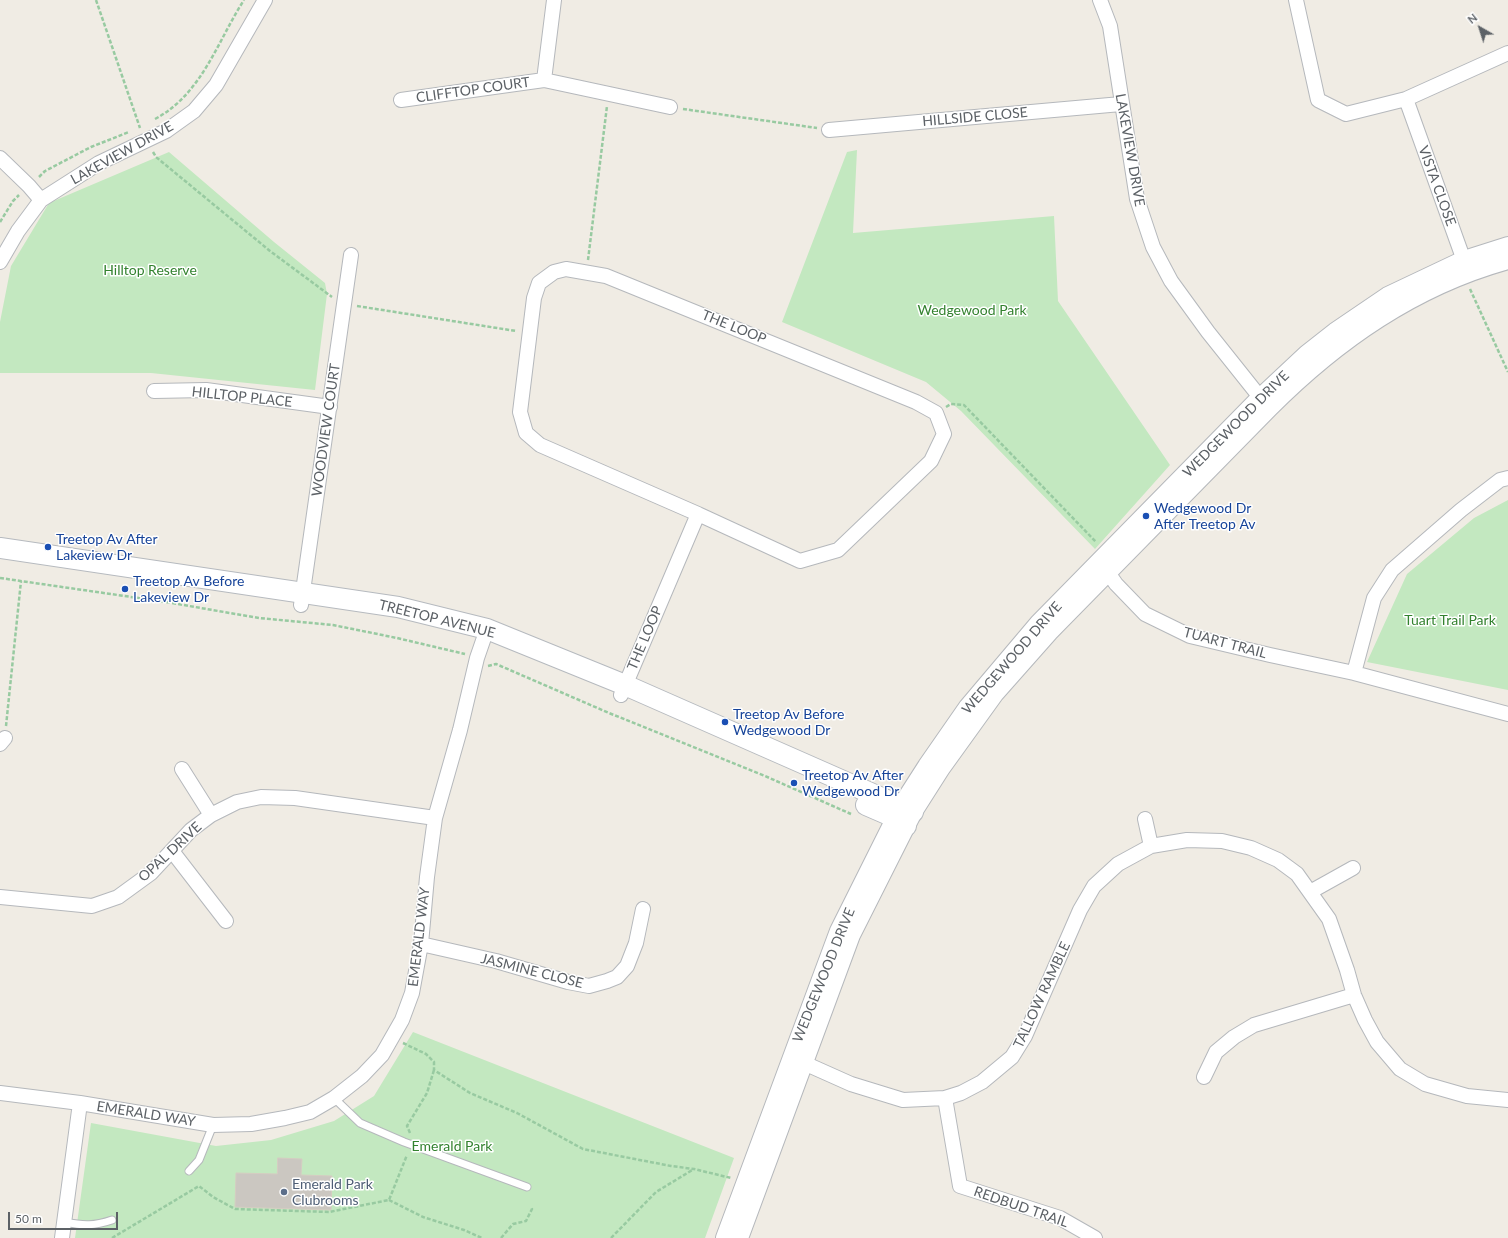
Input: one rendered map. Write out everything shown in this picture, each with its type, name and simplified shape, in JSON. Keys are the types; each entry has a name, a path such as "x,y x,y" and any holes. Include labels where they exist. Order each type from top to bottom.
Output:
{"main road":[{"name":"TREETOP AVENUE","path":"0,548 302,598"},
{"name":"TREETOP AVENUE","path":"0,561 302,598 398,607 483,643 623,690 884,799 904,815"}],"street":[{"name":"LAKEVIEW DRIVE","path":"0,262 18,231 42,200 99,163 166,132 194,111 216,85 265,0"},
{"name":"CLIFFTOP COURT","path":"544,80 554,0"},
{"name":"LAKEVIEW DRIVE","path":"1100,0 1110,26 1137,199 1153,247 1171,281 1208,332 1264,403"},
{"path":"1296,0 1318,100 1346,114 1406,100 1508,53"},
{"name":"CLIFFTOP COURT","path":"401,100 544,80 670,107"},
{"name":"VISTA CLOSE","path":"1406,100 1467,272"},
{"name":"HILLSIDE CLOSE","path":"829,130 1121,104"},
{"path":"0,158 42,200"},
{"name":"WEDGEWOOD DRIVE","path":"725,1238 745,1182 851,934 904,815 931,760 968,707 1039,623 1102,559 1264,403 1291,386 1350,338 1385,313 1467,272 1508,246"},
{"name":"WOODVIEW COURT","path":"302,598 351,255"},
{"name":"WEDGEWOOD DRIVE","path":"1467,272 1508,260"},
{"name":"THE LOOP","path":"566,269 586,272 606,276 916,402 936,413 944,434 931,461 838,550 800,561 698,514 540,445 526,433 520,412 534,298 538,283 554,272 566,269"},
{"name":"HILLTOP PLACE","path":"154,391 206,390 330,407"},
{"path":"1354,673 1374,598 1392,570 1461,510 1500,480 1508,478"},
{"name":"THE LOOP","path":"623,690 698,514"},
{"name":"TUART TRAIL","path":"1102,559 1116,584 1145,614 1190,636 1354,673 1508,714"},
{"name":"EMERALD WAY","path":"0,1093 213,1125 251,1124 310,1112 334,1098 362,1076 382,1055 402,1020 412,993 421,944 427,877 435,818 483,643"},
{"path":"182,769 211,815"},
{"name":"OPAL DRIVE","path":"0,897 92,906 118,897 151,873 191,830 211,815 237,802 261,797 295,798 435,818"},
{"path":"1145,818 1151,846"},
{"name":"TALLOW RAMBLE","path":"798,1060 851,1084 903,1100 945,1098 961,1093 982,1082 1012,1056 1025,1036 1080,910 1094,886 1118,864 1151,846 1186,840 1222,841 1251,848 1278,860 1297,874 1329,919 1354,995 1377,1042 1400,1069 1424,1084 1466,1096 1508,1100"},
{"path":"172,851 226,921"},
{"path":"1310,892 1353,868"},
{"name":"JASMINE CLOSE","path":"421,944 496,960 568,982 589,986 617,977 627,966 636,943 643,909"},
{"path":"1204,1077 1216,1052 1234,1036 1254,1025 1354,995"},
{"name":"WEDGEWOOD DRIVE","path":"739,1238 798,1060"},
{"name":"REDBUD TRAIL","path":"945,1098 960,1186 1060,1218 1095,1238"},
{"path":"62,1238 80,1104"}],"lane":[{"path":"334,1098 360,1122 412,1145 527,1188"},
{"path":"189,1171 199,1160 213,1125"},
{"path":"65,1222 97,1225 112,1220"}],"path":[{"path":"96,0 145,141 156,157 270,251 327,294 344,303 530,334"},
{"path":"153,120 183,98 201,78 244,0"},
{"path":"586,272 608,94"},
{"path":"670,107 829,130"},
{"path":"0,222 13,201 45,171 91,147 140,127 146,123"},
{"path":"1467,272 1508,372"},
{"path":"936,413 951,404 964,405 1102,559"},
{"path":"0,578 166,602 259,618 333,625 454,651 483,643 487,666 496,664 609,713 765,776 857,817"},
{"path":"3,741 21,581"},
{"path":"389,1200 403,1163 412,1145 412,1136 407,1126 427,1093 434,1070 434,1062 426,1054 392,1038"},
{"path":"434,1070 470,1093 517,1114 583,1149 694,1169 745,1182"},
{"path":"611,1238 656,1192 694,1169"},
{"path":"112,1238 199,1186 213,1197 235,1209 329,1212 389,1200 423,1217 464,1230 482,1238"},
{"path":"501,1238 513,1224 526,1221 532,1209 531,1207"}],"green space":[{"name":"Wedgewood Park","path":"857,150 853,233 1054,216 1058,301 1170,465 1095,549 961,411 926,382 782,322 847,152"},
{"name":"Hilltop Reserve","path":"169,152 274,242 325,283 327,294 315,390 151,373 0,373 0,322 11,266 49,203"},
{"name":"Tuart Trail Park","path":"1508,500 1508,690 1367,662 1407,574 1474,518"},
{"name":"Emerald Park","path":"413,1032 734,1158 705,1238 75,1238 91,1123 216,1146 271,1140 334,1121 374,1096"}],"building":[{"name":"Emerald Park Clubrooms","path":"278,1158 302,1159 301,1175 332,1176 331,1210 235,1207 236,1173 277,1174"}],"place":[{"name":"Wedgewood Dr After Treetop Av","path":"1146,516"},
{"name":"Treetop Av After Lakeview Dr","path":"48,547"},
{"name":"Treetop Av Before Lakeview Dr","path":"125,589"},
{"name":"Treetop Av Before Wedgewood Dr","path":"725,722"},
{"name":"Treetop Av After Wedgewood Dr","path":"794,783"},
{"name":"Emerald Park Clubrooms","path":"284,1192"}]}
